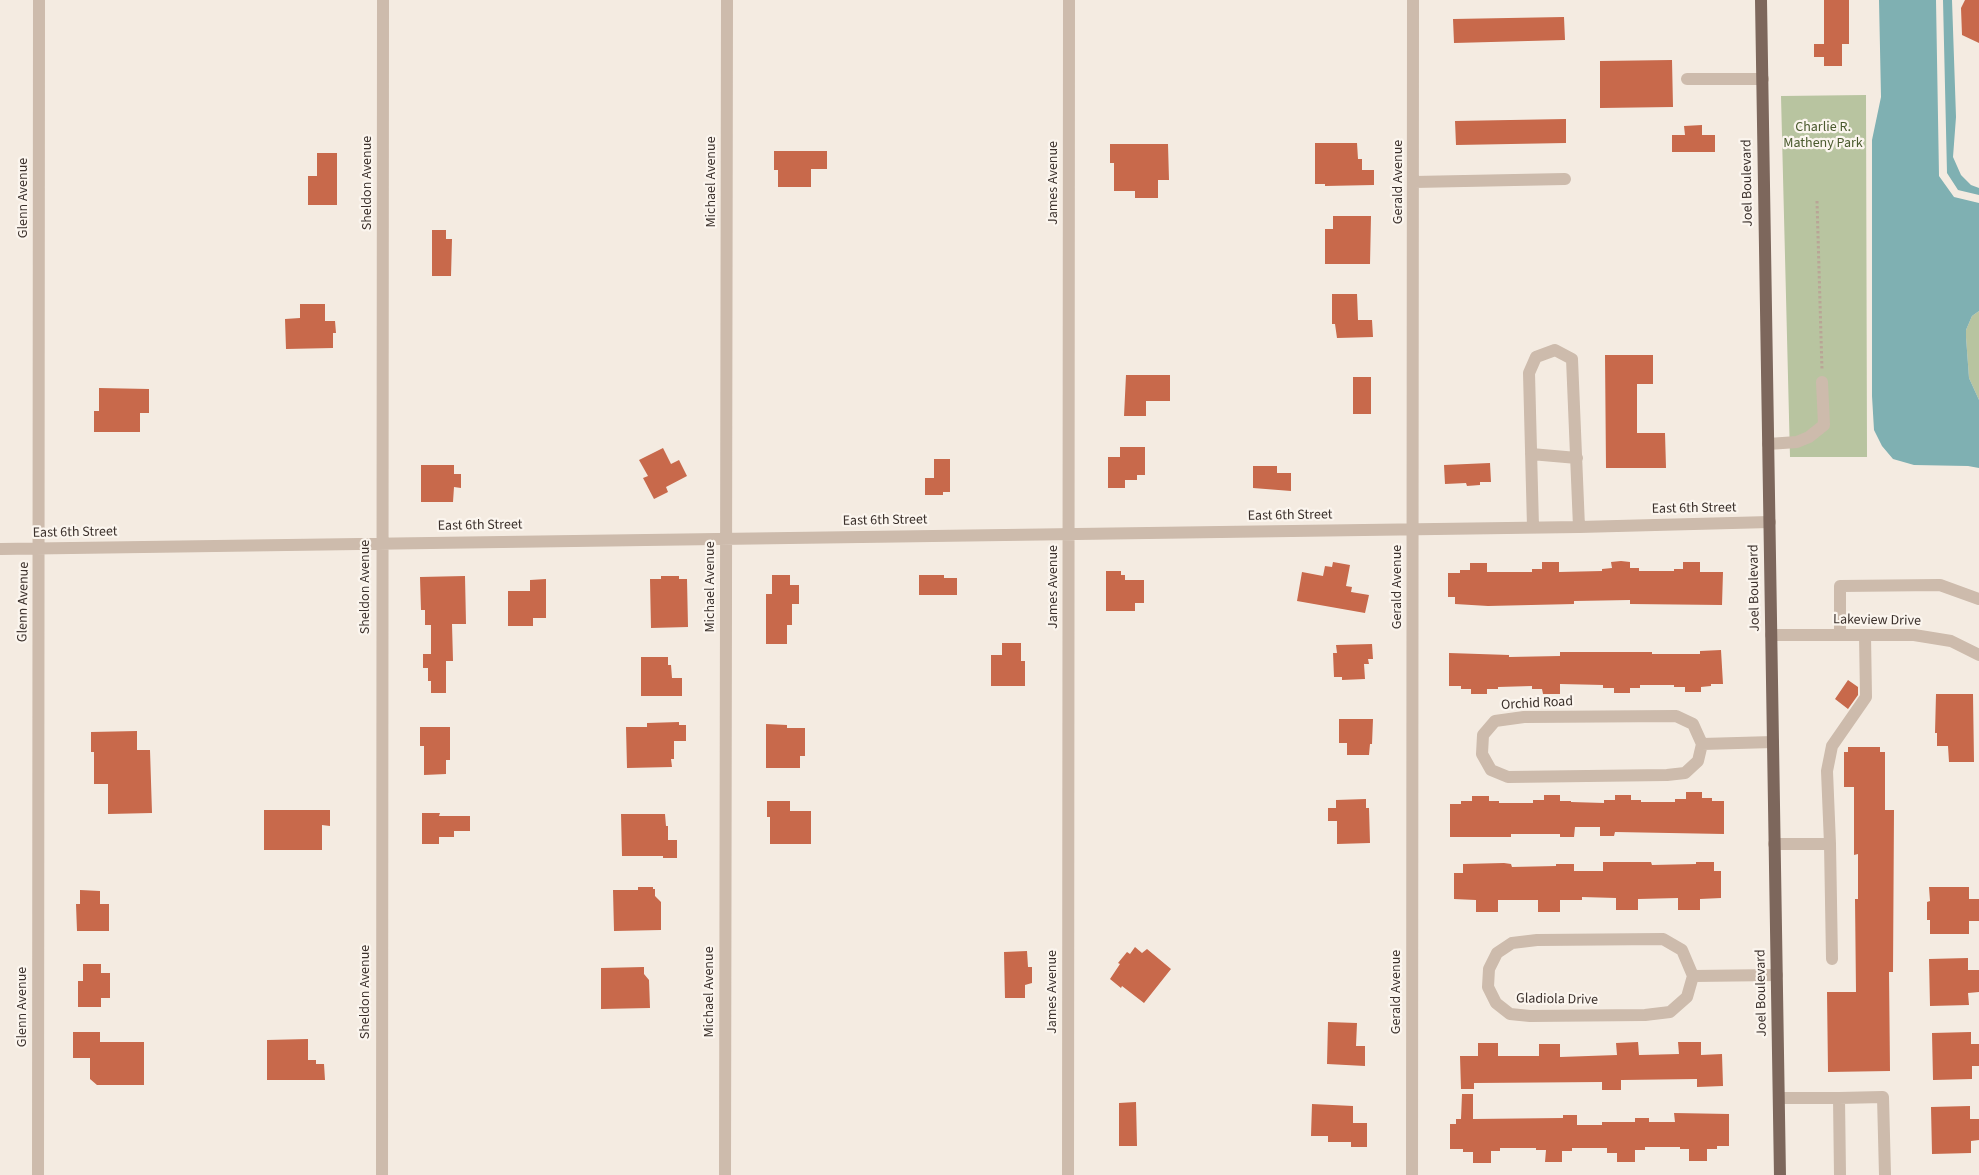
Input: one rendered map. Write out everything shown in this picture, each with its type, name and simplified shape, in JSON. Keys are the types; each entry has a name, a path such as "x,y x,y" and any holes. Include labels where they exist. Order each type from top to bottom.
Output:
{"main road":[{"name":"Joel Boulevard","path":"1761,0 1780,1175"}],"street":[{"name":"Glenn Avenue","path":"38,1175 39,0"},
{"name":"Sheldon Avenue","path":"382,1175 381,543 383,482 383,0"},
{"name":"Michael Avenue","path":"725,1175 727,0"},
{"name":"James Avenue","path":"1068,1175 1069,0"},
{"name":"Gerald Avenue","path":"1412,1175 1413,0"},
{"path":"1688,79 1763,79"},
{"path":"1414,182 1566,179"},
{"path":"1533,527 1529,373 1536,356 1555,350 1572,359 1579,527"},
{"path":"1768,444 1797,442 1810,437 1824,426 1822,382"},
{"path":"1531,454 1576,458"},
{"name":"East 6th Street","path":"0,549 726,537 1579,527 1770,522"},
{"path":"1840,635 1840,586 1940,585 1979,599"},
{"name":"Lakeview Drive","path":"1771,635 1914,635 1951,641 1979,655"},
{"path":"1832,959 1827,771 1832,746 1866,697 1865,635"},
{"name":"Orchid Road","path":"1676,716 1693,724 1702,744 1698,761 1685,773 1667,775 1508,777 1491,770 1482,754 1483,735 1495,722 1524,717 1676,716"},
{"path":"1702,744 1773,742"},
{"path":"1774,844 1830,844"},
{"name":"Gladiola Drive","path":"1537,940 1663,940 1682,950 1693,976 1687,997 1670,1012 1645,1015 1530,1016 1510,1014 1496,1003 1488,987 1489,969 1497,953 1512,943 1537,940"},
{"path":"1693,976 1776,975"},
{"path":"1779,1098 1883,1097 1885,1175"},
{"path":"1839,1098 1840,1175"}],"path":[{"path":"1817,201 1822,382"}],"green space":[{"name":"Charlie R. Matheny Park","path":"1866,95 1867,457 1790,457 1781,96"},
{"path":"1979,311 1979,400 1969,378 1966,330 1972,316"}],"water":[{"path":"1879,0 1936,0 1939,176 1954,197 1979,203 1979,311 1972,316 1966,330 1966,337 1969,378 1979,400 1979,468 1914,465 1893,459 1882,446 1874,430 1872,396 1872,140 1881,97"},
{"path":"1943,0 1952,0 1956,117 1953,157 1961,175 1971,185 1979,188 1979,195 1958,190 1947,173"}],"building":[{"path":"1824,0 1849,0 1849,44 1842,44 1842,66 1824,66 1824,57 1814,57 1814,44 1824,44"},
{"path":"1965,0 1979,0 1979,43 1962,35 1961,8"},
{"path":"1564,17 1565,40 1454,43 1453,19"},
{"path":"1672,60 1673,107 1600,108 1600,61"},
{"path":"1566,119 1566,143 1456,145 1455,121"},
{"path":"1702,125 1702,135 1715,135 1715,152 1672,152 1672,135 1685,135 1684,126"},
{"path":"1315,143 1357,143 1358,159 1362,159 1362,170 1374,170 1374,185 1325,186 1325,184 1315,184"},
{"path":"1110,144 1168,144 1169,180 1158,180 1158,198 1135,198 1135,191 1114,191 1114,163 1110,163"},
{"path":"774,151 827,151 827,169 811,169 811,187 778,187 778,170 774,170"},
{"path":"317,153 337,153 337,205 308,205 308,176 317,176"},
{"path":"1333,216 1371,216 1370,264 1325,264 1325,229 1333,229"},
{"path":"432,230 446,230 446,239 452,239 451,276 432,276"},
{"path":"1332,294 1357,294 1358,320 1372,320 1373,337 1337,338 1335,324 1332,324"},
{"path":"300,304 325,304 325,321 335,321 336,333 333,333 333,348 286,349 285,319 300,318"},
{"path":"1605,355 1653,355 1653,384 1637,384 1637,433 1665,433 1666,468 1606,468"},
{"path":"1126,375 1170,375 1170,401 1146,401 1146,416 1124,416"},
{"path":"1353,377 1371,377 1371,414 1353,414"},
{"path":"99,388 149,389 149,413 140,413 140,432 94,432 94,411 99,411"},
{"path":"1120,447 1145,447 1145,475 1137,475 1137,480 1125,480 1125,488 1108,488 1108,457 1120,457"},
{"path":"663,448 671,464 679,460 687,476 666,487 668,492 654,499 643,478 648,476 639,460"},
{"path":"934,459 950,459 950,492 943,492 943,495 925,495 925,478 934,478"},
{"path":"1490,463 1491,482 1480,482 1480,485 1467,486 1466,483 1445,484 1444,465"},
{"path":"421,465 454,465 454,474 461,474 461,488 454,487 453,502 421,502"},
{"path":"1253,466 1277,466 1277,473 1291,473 1291,491 1253,488"},
{"path":"1333,562 1350,565 1346,586 1352,587 1351,592 1369,595 1365,613 1297,601 1302,572 1323,576 1325,566 1332,567"},
{"path":"1542,562 1559,562 1559,572 1602,571 1602,569 1612,568 1611,562 1630,562 1630,568 1639,568 1639,571 1674,571 1674,569 1683,569 1683,562 1700,562 1700,572 1723,572 1722,605 1630,604 1630,600 1574,601 1574,604 1488,606 1455,604 1455,597 1448,597 1448,573 1460,573 1460,570 1470,570 1470,563 1487,563 1487,572 1532,572 1532,569 1542,569"},
{"path":"1106,571 1121,571 1121,575 1125,575 1125,580 1144,580 1144,603 1135,603 1135,611 1106,611"},
{"path":"772,575 790,575 790,585 799,585 799,604 792,604 792,625 787,625 787,644 766,644 766,594 772,594"},
{"path":"919,575 944,575 944,578 957,578 957,595 919,595"},
{"path":"465,576 466,624 452,624 453,661 446,661 446,693 431,693 431,681 428,681 428,668 423,668 423,654 431,654 431,625 425,625 425,610 421,610 420,577"},
{"path":"661,576 679,576 679,579 687,579 688,627 651,628 650,579 661,579"},
{"path":"546,579 546,618 533,618 533,626 508,626 508,591 530,591 530,580"},
{"path":"1002,643 1021,643 1021,661 1025,661 1025,686 991,686 991,655 1002,655"},
{"path":"1372,644 1373,659 1368,659 1369,664 1364,664 1365,679 1342,680 1342,677 1334,677 1333,653 1337,653 1336,645"},
{"path":"1721,650 1723,684 1711,684 1711,686 1701,687 1701,692 1685,692 1685,687 1674,687 1674,685 1640,685 1640,688 1630,688 1630,693 1614,693 1614,688 1603,688 1603,685 1560,684 1560,694 1543,694 1542,689 1532,689 1532,686 1498,687 1498,689 1487,689 1487,694 1471,694 1471,689 1461,689 1461,686 1449,686 1449,653 1509,655 1509,657 1560,656 1560,652 1700,654 1700,651"},
{"path":"641,657 668,657 672,678 682,678 682,696 641,696"},
{"path":"1848,680 1858,687 1858,695 1848,709 1835,699"},
{"path":"1936,694 1973,694 1974,762 1949,762 1948,746 1937,746 1937,733 1935,733"},
{"path":"1339,719 1373,719 1372,744 1370,744 1369,755 1347,755 1347,743 1339,743"},
{"path":"679,722 679,725 686,725 686,741 674,741 674,759 671,759 672,767 627,768 626,727 647,727 647,723"},
{"path":"766,724 787,725 787,728 805,728 805,756 800,756 800,768 766,768"},
{"path":"420,727 450,727 450,760 446,760 446,774 424,775 424,746 420,746"},
{"path":"137,731 137,750 150,750 152,813 108,814 108,784 94,784 94,752 91,752 91,732"},
{"path":"1848,747 1880,747 1880,752 1885,752 1885,810 1894,810 1893,972 1889,972 1890,1071 1828,1072 1827,992 1856,992 1855,899 1858,899 1858,854 1854,855 1854,787 1844,787 1844,752 1848,752"},
{"path":"1686,792 1702,792 1702,798 1712,798 1712,801 1724,801 1724,834 1615,832 1614,836 1600,836 1600,827 1575,827 1574,837 1560,837 1560,834 1511,834 1511,837 1450,837 1450,804 1472,801 1472,796 1489,796 1489,801 1499,801 1499,803 1533,803 1533,800 1544,800 1544,795 1560,795 1560,801 1571,802 1604,803 1604,800 1615,800 1615,795 1631,795 1631,800 1641,800 1641,802 1675,802 1675,799 1686,799"},
{"path":"1366,799 1366,808 1369,808 1370,843 1337,844 1337,821 1328,821 1328,808 1336,808 1336,800"},
{"path":"767,801 790,801 790,811 811,811 811,844 770,844 770,817 767,817"},
{"path":"264,810 330,810 330,826 322,825 322,850 264,850"},
{"path":"422,813 440,813 439,816 470,816 470,831 454,831 454,837 439,837 439,844 422,844"},
{"path":"621,814 665,814 666,826 668,826 668,840 677,840 677,858 622,856"},
{"path":"1603,862 1651,862 1652,865 1714,862 1714,871 1721,871 1721,898 1700,899 1700,910 1678,910 1678,898 1638,899 1638,910 1616,910 1616,898 1582,897 1582,900 1560,900 1560,912 1538,912 1538,900 1498,900 1498,912 1476,912 1476,900 1454,899 1454,873 1463,873 1463,864 1504,863 1511,864 1512,867 1574,864 1574,871 1603,871"},
{"path":"638,887 653,887 655,889 655,896 661,902 661,930 614,931 613,890 638,890"},
{"path":"1929,887 1969,887 1969,899 1979,899 1979,921 1969,921 1969,934 1930,934 1930,920 1927,920 1927,902 1930,901"},
{"path":"80,890 100,891 100,904 109,904 109,931 77,931 76,904 80,904"},
{"path":"1135,947 1142,953 1147,949 1171,969 1144,1003 1110,979 1120,964 1118,963 1127,952 1130,954"},
{"path":"1027,951 1028,967 1032,967 1032,983 1025,985 1025,998 1005,998 1004,952"},
{"path":"1968,958 1968,970 1979,970 1979,992 1968,993 1969,1005 1930,1006 1929,959"},
{"path":"83,964 101,964 101,973 110,973 110,998 101,998 101,1007 78,1007 78,981 83,981"},
{"path":"644,967 644,974 649,980 650,1008 601,1009 601,968"},
{"path":"1328,1022 1357,1023 1356,1046 1365,1046 1365,1066 1327,1064"},
{"path":"73,1032 100,1032 100,1042 144,1042 144,1085 97,1085 90,1079 90,1058 73,1058"},
{"path":"1971,1032 1971,1044 1979,1044 1979,1066 1972,1066 1972,1079 1933,1080 1932,1033"},
{"path":"308,1039 308,1060 316,1060 316,1064 324,1064 325,1080 267,1080 267,1040"},
{"path":"1638,1042 1639,1055 1679,1054 1678,1042 1701,1042 1701,1055 1722,1054 1723,1086 1697,1087 1697,1079 1621,1080 1621,1090 1602,1090 1602,1082 1474,1083 1474,1089 1461,1089 1460,1056 1478,1056 1478,1043 1498,1043 1498,1056 1539,1056 1539,1044 1560,1044 1560,1057 1617,1055 1616,1043"},
{"path":"1462,1094 1473,1094 1473,1119 1563,1118 1563,1115 1577,1115 1577,1125 1602,1125 1602,1122 1635,1122 1635,1118 1649,1118 1649,1122 1675,1122 1674,1113 1729,1114 1729,1146 1717,1146 1717,1149 1707,1149 1707,1161 1689,1161 1689,1149 1680,1149 1680,1147 1645,1147 1645,1150 1635,1150 1635,1162 1617,1162 1617,1153 1607,1153 1607,1148 1572,1148 1572,1151 1562,1151 1562,1162 1545,1162 1546,1150 1536,1150 1536,1148 1500,1148 1500,1151 1491,1151 1491,1163 1473,1163 1473,1152 1463,1152 1463,1149 1450,1149 1450,1124 1456,1124 1456,1119 1461,1119"},
{"path":"1136,1102 1137,1146 1119,1146 1119,1103"},
{"path":"1312,1104 1353,1106 1353,1123 1367,1123 1367,1147 1351,1147 1351,1142 1328,1142 1328,1136 1311,1136"},
{"path":"1970,1106 1970,1119 1979,1119 1979,1140 1971,1141 1971,1153 1932,1154 1931,1107"}]}
